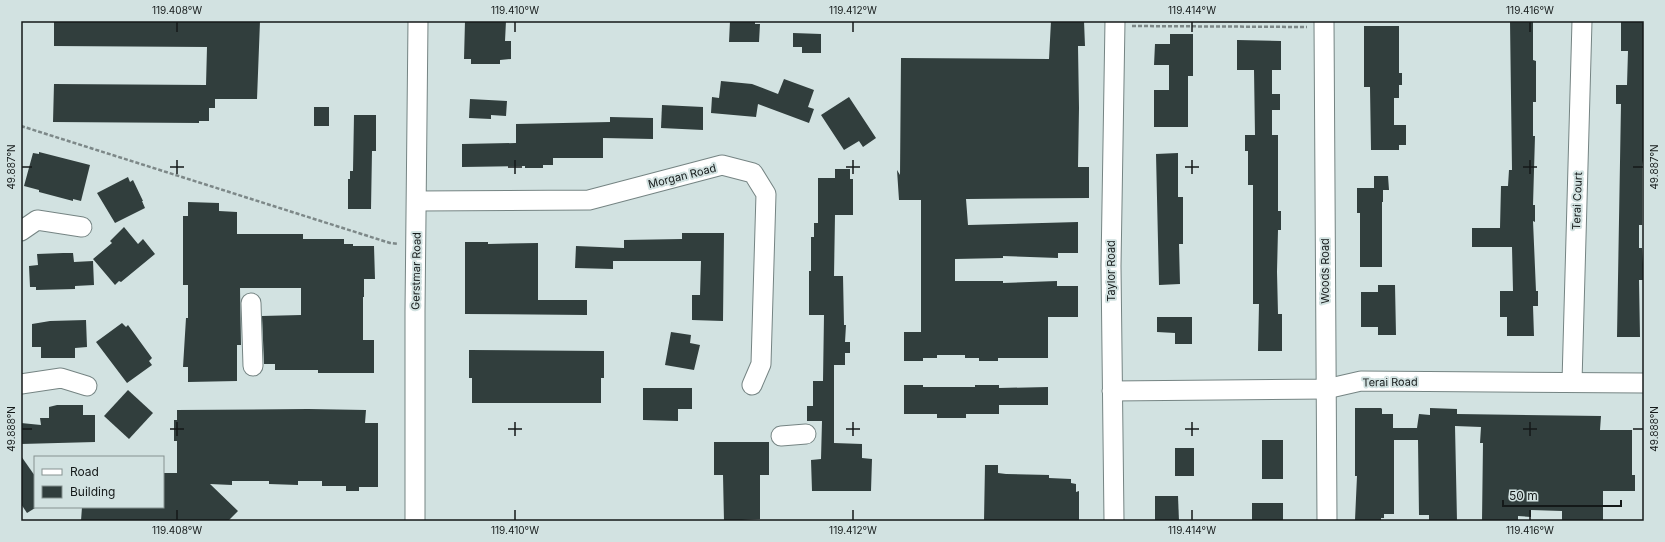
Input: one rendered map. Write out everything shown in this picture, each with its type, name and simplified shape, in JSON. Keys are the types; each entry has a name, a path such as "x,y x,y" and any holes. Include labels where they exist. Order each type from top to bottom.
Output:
{"street":[{"name":"Gerstmar Road","path":"415,521 415,312 417,246 418,21"},
{"name":"Terai Court","path":"1572,382 1582,21"},
{"name":"Taylor Road","path":"1114,521 1111,266 1115,24"},
{"name":"Woods Road","path":"1324,24 1327,521"},
{"name":"Morgan Road","path":"417,201 589,200 722,166 753,173 766,194 761,364 752,385"},
{"path":"21,231 37,220 82,227"},
{"path":"251,303 253,366"},
{"path":"21,384 61,378 87,386"},
{"name":"Terai Road","path":"1112,391 1326,389 1361,382 1644,382"},
{"path":"782,436 806,434"}],"path":[{"path":"1115,24 1324,24"},
{"path":"21,126 390,243 417,246"}],"building":[{"path":"54,21 260,21 257,99 215,99 215,108 209,108 209,121 199,121 199,123 53,122 54,84 206,85 207,47 54,46"},
{"path":"465,21 506,21 505,41 511,41 511,59 500,60 500,64 471,64 471,59 464,59"},
{"path":"730,21 755,21 755,24 760,24 759,42 729,42"},
{"path":"1051,21 1084,21 1085,46 1078,46 1078,167 1089,167 1089,198 966,199 968,225 1078,222 1078,253 1058,253 1058,258 1003,256 1003,258 955,259 955,281 1003,281 1003,283 1057,281 1057,286 1078,286 1078,317 1048,317 1048,358 998,358 998,361 979,361 979,358 965,358 965,355 937,355 937,358 923,358 923,361 904,361 904,332 921,332 921,200 899,200 897,170 900,175 901,58 1049,59"},
{"path":"1510,21 1533,21 1533,60 1536,61 1536,102 1533,102 1533,136 1535,136 1533,205 1535,205 1535,222 1533,221 1536,291 1538,291 1538,306 1533,306 1534,336 1507,336 1507,317 1500,317 1500,291 1513,291 1512,247 1472,247 1472,228 1500,228 1501,186 1508,186 1509,170 1512,170"},
{"path":"1621,21 1643,21 1644,23 1644,154 1642,167 1642,225 1639,225 1639,248 1642,248 1644,280 1639,280 1640,337 1617,337 1621,104 1616,104 1616,85 1627,85 1628,51 1621,51"},
{"path":"1364,26 1399,26 1399,73 1402,73 1402,85 1399,85 1399,98 1394,98 1394,125 1406,125 1406,145 1399,145 1399,150 1371,150 1370,87 1364,87"},
{"path":"793,33 821,34 821,53 802,53 802,47 793,47"},
{"path":"1170,34 1193,34 1193,76 1188,76 1188,127 1154,127 1154,90 1169,90 1169,65 1154,65 1155,44 1170,44"},
{"path":"1237,40 1281,41 1281,70 1272,70 1272,94 1280,94 1280,110 1272,110 1272,135 1278,135 1278,211 1281,211 1281,230 1278,230 1277,272 1278,314 1282,314 1282,351 1258,351 1259,304 1253,304 1253,185 1248,185 1248,151 1245,151 1245,135 1255,135 1254,70 1237,70"},
{"path":"784,79 814,90 808,107 814,109 809,123 758,104 756,117 711,113 712,97 719,98 721,81 752,84 778,94"},
{"path":"849,97 876,138 863,147 859,141 844,150 821,115"},
{"path":"470,99 507,101 506,116 491,115 491,119 469,118"},
{"path":"662,105 703,107 703,130 661,128"},
{"path":"314,107 329,107 329,126 314,126"},
{"path":"354,115 376,115 376,151 372,151 371,209 348,209 348,179 350,179 350,171 353,171"},
{"path":"610,117 653,118 653,139 603,138 603,158 553,158 553,165 543,165 543,168 525,168 525,166 462,167 462,144 516,143 516,124 610,122"},
{"path":"39,152 90,165 81,201 73,199 73,201 39,192 39,190 24,186 33,153 39,154"},
{"path":"1178,153 1178,197 1183,197 1183,244 1179,244 1180,284 1159,285 1156,154"},
{"path":"835,169 850,169 850,179 853,179 853,215 835,215 834,276 843,276 844,325 846,325 845,342 850,342 850,353 845,353 845,365 834,365 834,443 862,444 862,458 872,459 871,491 812,491 811,460 821,459 822,421 807,421 807,406 813,406 813,381 823,381 824,315 809,315 811,237 814,237 814,223 818,223 818,178 835,178"},
{"path":"1374,176 1388,176 1389,190 1383,190 1382,202 1382,267 1360,267 1360,213 1357,213 1357,188 1374,188"},
{"path":"128,177 130,182 133,180 145,208 115,223 97,193"},
{"path":"188,202 219,203 219,211 237,212 237,234 303,234 303,239 344,239 344,244 353,244 353,246 374,246 375,279 364,279 363,340 374,340 374,373 318,373 318,370 275,370 275,364 264,364 262,316 301,315 301,288 240,288 241,345 237,345 237,381 188,382 188,367 183,367 186,318 188,318 188,285 183,285 183,216 188,216"},
{"path":"124,227 138,244 143,239 155,254 121,282 119,281 115,285 93,259 112,243 110,241"},
{"path":"682,233 724,233 723,321 692,320 692,295 700,295 701,261 613,261 613,269 575,268 576,246 624,248 624,240 682,239"},
{"path":"465,242 488,242 488,244 538,243 538,300 587,300 587,315 465,314"},
{"path":"73,253 74,262 93,261 94,285 75,286 75,289 36,290 36,287 30,287 29,266 38,265 37,254"},
{"path":"1378,285 1395,285 1396,335 1378,335 1378,327 1361,327 1361,292 1378,292"},
{"path":"1157,317 1192,317 1192,344 1175,344 1175,333 1157,332"},
{"path":"86,320 87,347 75,348 75,358 41,358 41,347 32,347 32,324 50,321"},
{"path":"122,323 126,327 128,325 152,358 149,361 152,365 127,383 96,342"},
{"path":"671,332 691,335 690,343 700,345 694,370 665,365"},
{"path":"469,350 604,351 604,378 601,378 601,403 472,403 472,378 469,378"},
{"path":"904,385 923,385 923,387 975,387 975,385 999,385 999,388 1048,387 1048,405 999,405 999,414 966,414 966,418 937,418 937,414 904,414"},
{"path":"643,388 692,388 692,409 678,409 678,421 643,420"},
{"path":"128,390 153,413 129,439 104,416"},
{"path":"57,405 83,405 83,415 95,415 95,442 21,444 21,423 41,425 40,418 49,418 49,407"},
{"path":"1355,408 1381,408 1382,414 1393,414 1393,428 1417,428 1419,414 1430,415 1430,408 1457,409 1457,414 1601,416 1600,430 1632,430 1632,475 1635,475 1635,491 1603,491 1603,521 1562,521 1562,511 1531,510 1531,517 1518,516 1518,521 1482,521 1483,443 1480,443 1481,427 1455,426 1457,521 1431,521 1429,520 1429,515 1419,515 1418,440 1394,440 1394,514 1384,514 1384,518 1381,518 1381,520 1355,520 1357,476 1355,476"},
{"path":"177,410 366,410 365,423 378,423 378,487 359,487 359,491 346,491 346,486 322,486 322,481 298,481 298,485 269,484 269,481 232,481 232,485 210,484 238,511 228,521 81,521 82,508 164,508 164,473 177,473 177,441 174,441 174,420 177,420"},
{"path":"1262,440 1283,440 1283,479 1262,479"},
{"path":"714,442 769,442 769,475 760,475 760,519 724,521 723,475 714,475"},
{"path":"1175,448 1194,448 1194,476 1175,476"},
{"path":"21,456 34,475 35,508 27,513 21,504"},
{"path":"985,465 998,465 998,473 1049,475 1049,478 1071,479 1071,483 1076,484 1076,492 1079,491 1079,521 984,521"},
{"path":"1155,496 1178,496 1179,521 1155,521"},
{"path":"1252,503 1283,503 1283,521 1252,521"}]}
